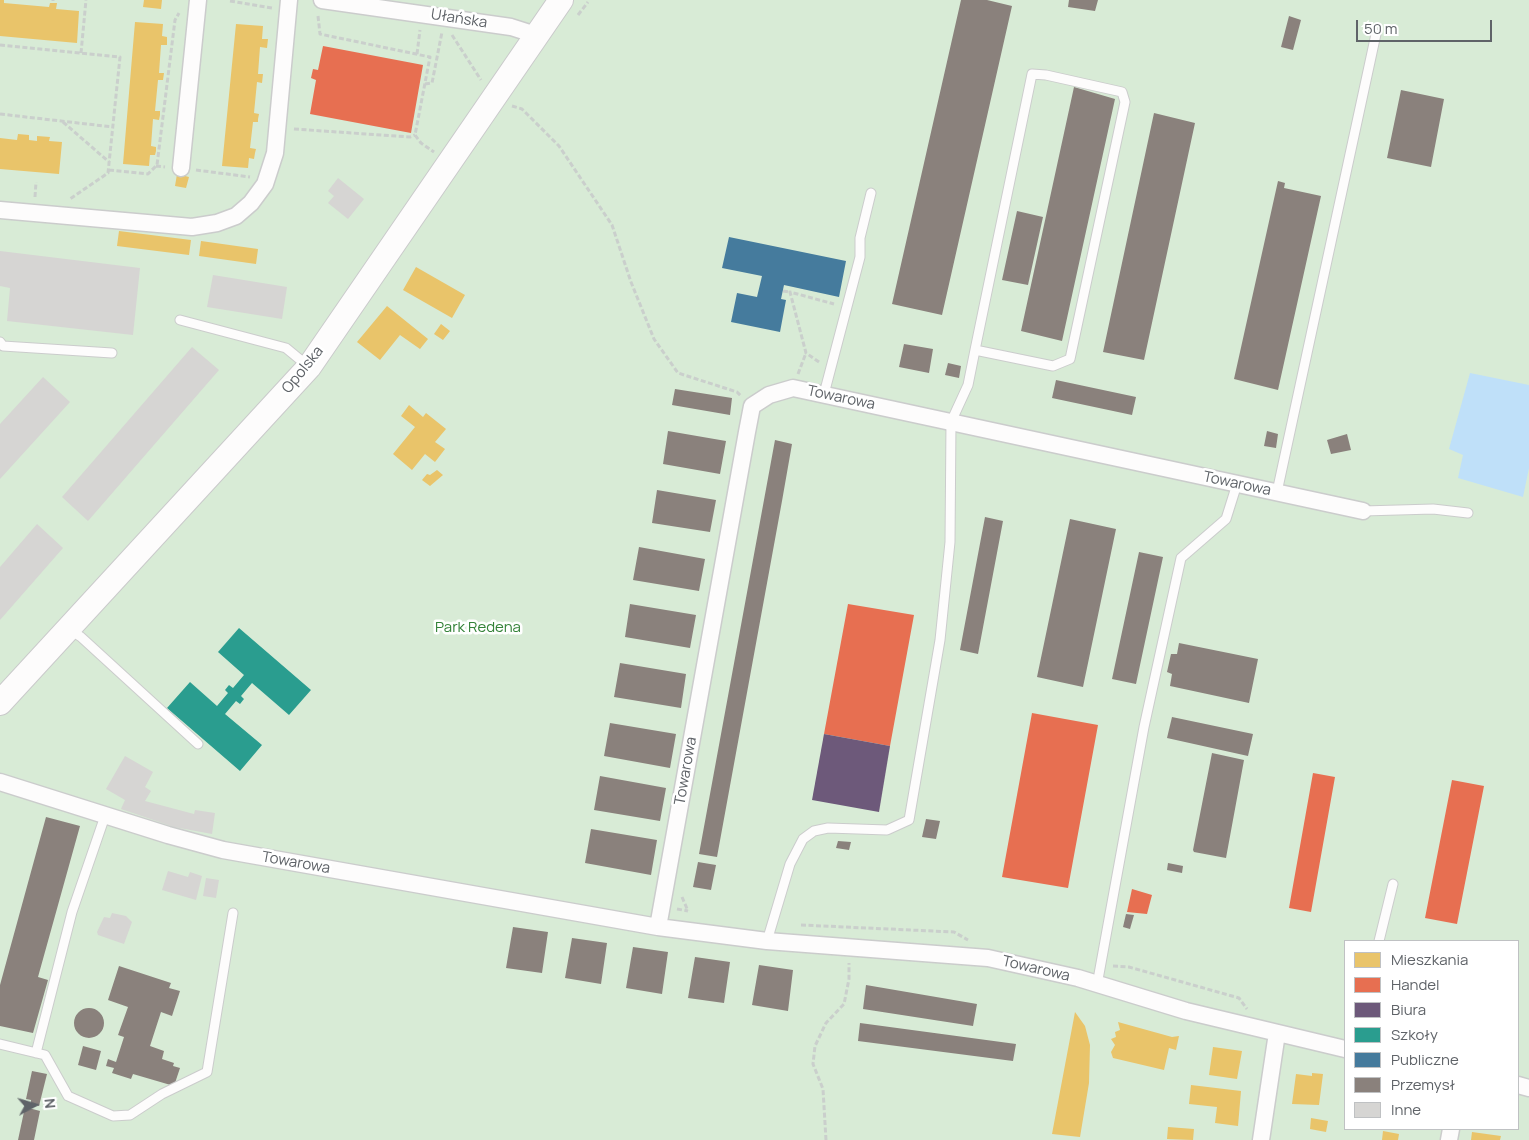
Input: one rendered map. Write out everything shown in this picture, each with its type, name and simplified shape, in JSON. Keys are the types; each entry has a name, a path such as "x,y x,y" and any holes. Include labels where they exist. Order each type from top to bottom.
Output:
{"street":[{"path":"182,168 198,0"},
{"path":"0,210 192,227 217,223 236,216 251,203 265,184 275,153 289,0"},
{"name":"Ułańska","path":"320,6 341,1 512,27 536,35"},
{"name":"Opolska","path":"0,703 309,367 536,35 573,7"},
{"name":"Towarowa","path":"658,927 752,406 769,395 793,388 824,394 1363,511"},
{"name":"Towarowa","path":"0,782 105,816 223,850 658,927 767,941 988,958 1050,971 1186,1011 1344,1049"},
{"path":"1261,1140 1277,1033"}],"lane":[{"path":"1276,492 1376,34"},
{"path":"767,941 790,864 803,839 814,831 828,828 887,830 909,820 940,640 950,542 951,422 968,384 975,350 1032,74 1046,75 1122,92 1125,102 1070,359 1053,366 975,350"},
{"path":"824,394 860,257 860,238 872,193"},
{"path":"180,320 286,348 309,367"},
{"path":"0,342 3,346 112,353"},
{"path":"1097,984 1144,726 1181,558 1226,519 1237,484"},
{"path":"1363,511 1433,509 1468,513"},
{"path":"68,629 81,637 198,744"},
{"path":"36,1053 72,912 105,816"},
{"path":"1379,940 1392,884"},
{"path":"0,1044 45,1055 68,1096 113,1116 130,1115 162,1094 207,1072 233,913"}],"path":[{"path":"81,53 86,0"},
{"path":"573,7 588,1"},
{"path":"573,7 588,1"},
{"path":"230,2 272,8 276,12"},
{"path":"320,6 320,34 430,57 415,135 421,144 434,154 440,146"},
{"path":"62,198 70,199 109,170 148,174 156,166 174,20 182,8"},
{"path":"425,84 432,83 440,15"},
{"path":"417,54 421,26"},
{"path":"449,30 483,85"},
{"path":"0,45 120,57 109,170"},
{"path":"513,107 522,109 559,146 583,185 612,225 631,282 654,339 678,373 737,392 752,406"},
{"path":"0,114 113,127"},
{"path":"62,121 109,162"},
{"path":"277,128 410,137 415,135"},
{"path":"156,166 251,177 256,172"},
{"path":"35,195 36,182"},
{"path":"26,194 44,196"},
{"path":"783,291 840,305"},
{"path":"790,292 806,353 826,367"},
{"path":"826,1140 823,1090 813,1064 815,1046 826,1023 844,1004 849,979 849,947"}],"green space":[{"name":"Park Redena","path":"0,0 1529,0 1529,1140 0,1140"}],"water":[{"path":"1470,373 1529,385 1529,468 1523,497 1458,478 1463,455 1449,449"}],"building: Mieszkania":[{"path":"0,0 4,0 4,3 49,7 50,3 57,3 56,9 79,11 77,43 0,36"},
{"path":"144,0 162,0 161,9 143,7"},
{"path":"135,22 163,24 162,36 167,37 167,45 161,45 159,73 164,73 163,80 158,80 155,111 160,111 160,115 159,120 153,119 151,146 156,147 156,151 155,155 150,155 149,166 123,164"},
{"path":"236,24 263,26 262,39 268,39 267,48 260,47 258,74 263,74 262,83 257,82 254,113 259,114 258,122 253,122 250,148 256,149 254,159 249,158 248,168 222,166"},
{"path":"18,134 29,135 29,140 37,141 37,136 50,137 49,141 62,142 59,174 0,169 0,138 17,140"},
{"path":"177,174 189,177 186,188 175,186"},
{"path":"119,231 191,240 189,255 117,246"},
{"path":"201,241 258,249 256,264 199,256"},
{"path":"416,267 465,295 452,318 403,290"},
{"path":"387,306 428,339 420,349 400,335 380,360 357,342"},
{"path":"441,324 450,331 443,340 434,334"},
{"path":"409,405 423,417 426,413 446,429 435,442 445,449 435,462 425,454 412,470 393,454 415,427 401,416"},
{"path":"437,470 443,475 430,486 422,480 427,474 430,475"},
{"path":"1075,1012 1085,1026 1090,1045 1089,1083 1080,1137 1052,1134"},
{"path":"1118,1022 1172,1037 1179,1036 1176,1050 1169,1048 1164,1070 1113,1058 1111,1052 1115,1045 1111,1039 1116,1037 1115,1032 1120,1030"},
{"path":"1213,1047 1242,1051 1237,1079 1209,1075"},
{"path":"1312,1073 1323,1074 1319,1105 1292,1104 1296,1074 1312,1076"},
{"path":"1191,1085 1241,1091 1238,1126 1215,1123 1217,1107 1189,1104"},
{"path":"1311,1118 1328,1121 1326,1132 1310,1129"},
{"path":"1168,1127 1194,1129 1193,1140 1167,1139"},
{"path":"1383,1131 1399,1134 1398,1140 1382,1140"},
{"path":"1472,1132 1501,1136 1500,1140 1471,1140"}],"building: Handel":[{"path":"323,46 423,65 411,133 310,114 316,80 311,78 313,69 318,70"},
{"path":"848,604 914,615 890,746 824,734"},
{"path":"1032,713 1098,725 1068,888 1002,877"},
{"path":"1313,773 1335,777 1311,912 1289,908"},
{"path":"1452,780 1484,786 1457,924 1425,918"},
{"path":"1132,889 1152,895 1147,914 1127,912"}],"building: Biura":[{"path":"824,734 890,746 879,812 812,800"}],"building: Szkoły":[{"path":"239,628 311,690 289,715 252,683 241,696 244,699 240,704 236,701 225,714 262,745 240,771 167,708 190,682 217,706 228,693 225,690 229,685 233,688 244,675 218,652"}],"building: Publiczne":[{"path":"729,237 846,261 839,297 784,285 781,299 786,300 780,332 731,322 737,293 757,297 762,276 722,268"}],"building: Przemysł":[{"path":"961,0 987,0 1012,6 942,315 892,304"},
{"path":"1069,0 1098,0 1095,11 1068,7"},
{"path":"1289,16 1301,20 1293,50 1281,47"},
{"path":"1074,87 1115,99 1062,341 1021,331"},
{"path":"1401,90 1444,99 1431,167 1387,158"},
{"path":"1154,113 1195,123 1144,360 1103,352"},
{"path":"1278,181 1285,183 1284,188 1321,196 1278,390 1234,379"},
{"path":"1017,211 1043,217 1028,285 1002,280"},
{"path":"904,344 933,349 929,373 899,367"},
{"path":"948,363 961,366 959,378 945,375"},
{"path":"1056,380 1136,397 1132,415 1052,398"},
{"path":"675,389 732,398 730,415 672,405"},
{"path":"668,431 726,441 720,474 663,464"},
{"path":"1267,431 1278,434 1276,448 1264,446"},
{"path":"1347,434 1351,450 1331,454 1327,440"},
{"path":"775,440 792,444 717,857 699,854"},
{"path":"657,490 716,500 710,532 652,523"},
{"path":"985,517 1003,521 978,654 960,650"},
{"path":"1070,519 1116,529 1083,687 1037,677"},
{"path":"639,547 705,559 699,591 633,580"},
{"path":"1139,552 1163,557 1136,684 1112,679"},
{"path":"630,604 696,615 690,648 625,637"},
{"path":"1179,643 1258,659 1249,703 1170,686 1172,674 1167,672 1171,654 1177,654"},
{"path":"620,663 686,674 681,708 614,697"},
{"path":"1172,717 1253,734 1248,756 1167,738"},
{"path":"610,723 676,734 670,768 604,756"},
{"path":"1212,753 1244,760 1226,858 1194,852 1193,850"},
{"path":"600,776 666,788 660,821 594,810"},
{"path":"46,817 80,826 38,977 48,980 33,1033 0,1026 0,985"},
{"path":"926,819 940,821 936,839 922,837"},
{"path":"591,829 657,840 651,875 585,863"},
{"path":"838,841 851,842 849,850 836,848"},
{"path":"698,862 716,865 711,890 693,887"},
{"path":"1168,863 1183,866 1182,873 1167,870"},
{"path":"1126,914 1134,915 1130,929 1123,927"},
{"path":"513,927 548,932 542,973 506,968"},
{"path":"572,938 607,943 601,984 565,978"},
{"path":"633,947 668,952 662,994 626,988"},
{"path":"695,957 730,962 724,1003 688,998"},
{"path":"759,965 793,970 788,1011 752,1005"},
{"path":"119,966 171,983 169,988 180,991 172,1016 161,1012 150,1046 164,1051 162,1059 174,1063 173,1066 180,1068 174,1086 133,1074 131,1079 112,1073 114,1068 106,1066 108,1059 116,1062 124,1037 118,1035 128,1007 108,1000"},
{"path":"866,985 977,1004 973,1026 863,1009"},
{"path":"89,1008 100,1012 104,1023 100,1034 89,1038 78,1034 74,1023 78,1012"},
{"path":"860,1023 1016,1044 1013,1061 858,1041"},
{"path":"83,1046 101,1051 96,1070 78,1065"},
{"path":"32,1071 47,1074 39,1106 31,1104 31,1100 26,1099"},
{"path":"25,1107 40,1111 34,1140 18,1140"}],"building: Inne":[{"path":"338,178 364,199 348,219 328,203 334,196 328,191"},
{"path":"0,251 140,268 133,335 7,321 10,288 0,286"},
{"path":"213,275 287,287 282,319 207,307"},
{"path":"192,347 219,370 88,521 62,497"},
{"path":"43,377 70,402 0,479 0,424"},
{"path":"37,524 63,548 0,620 0,567"},
{"path":"125,756 153,772 145,787 151,791 145,801 194,814 195,810 215,813 212,834 174,827 121,809 125,800 106,789"},
{"path":"168,871 188,877 190,872 202,876 196,900 162,890"},
{"path":"206,878 219,880 216,898 203,896"},
{"path":"112,913 126,916 132,922 124,944 98,935 97,932 104,917 110,918"}]}
